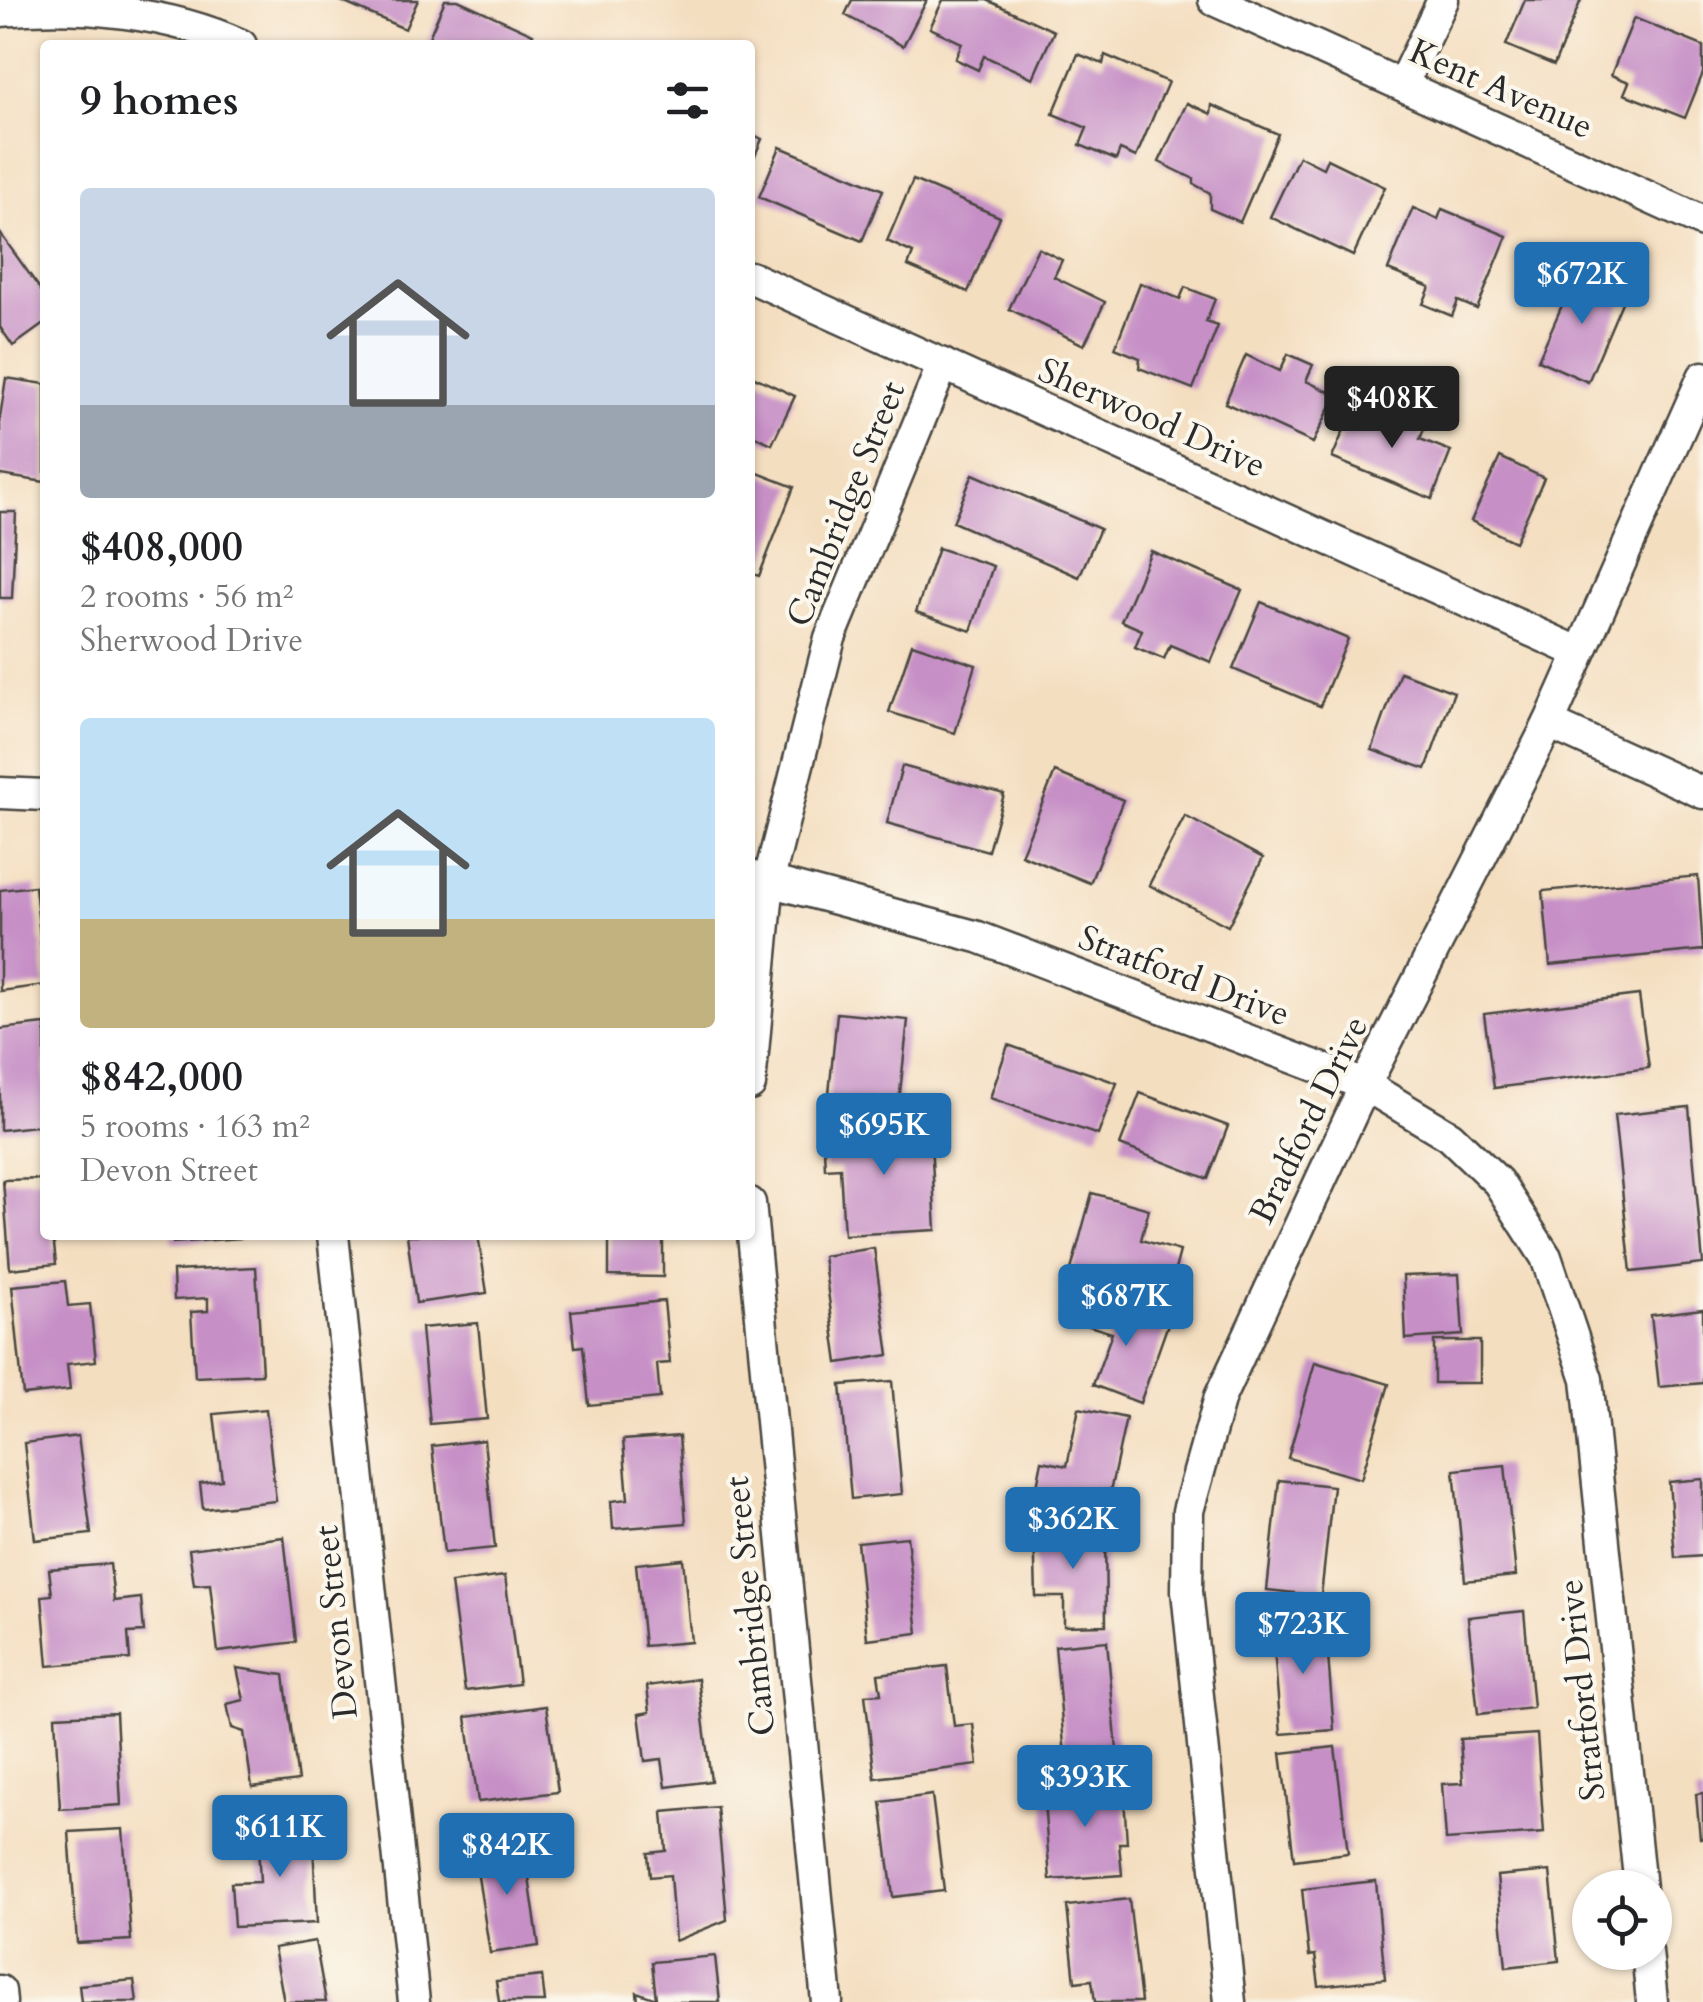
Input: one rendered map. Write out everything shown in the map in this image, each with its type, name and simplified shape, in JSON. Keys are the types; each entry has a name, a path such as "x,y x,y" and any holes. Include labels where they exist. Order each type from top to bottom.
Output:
{"street":[{"name":"Kent Avenue","path":"1214,0 1703,222"},
{"path":"1402,85 1443,0"},
{"path":"0,11 39,7 130,14 223,40"},
{"name":"Sherwood Drive","path":"755,279 1578,652"},
{"name":"Cambridge Street","path":"755,981 760,877 830,638 943,364"},
{"name":"Bradford Drive","path":"1230,2002 1187,1591 1188,1512 1220,1396 1365,1085 1549,723 1703,377"},
{"path":"1549,723 1703,792"},
{"path":"0,793 40,795"},
{"name":"Stratford Drive","path":"760,877 978,937 1365,1085 1462,1148 1498,1182 1546,1258 1587,1379 1638,1870"},
{"name":"Devon Street","path":"334,1240 414,2002"},
{"name":"Cambridge Street","path":"754,1240 827,2002"},
{"path":"1648,1970 1652,2002"},
{"path":"0,1991 1,2002"}],"building":[{"path":"338,0 418,0 405,29"},
{"path":"445,0 458,0 533,34 530,40 428,40"},
{"path":"852,0 927,0 903,46 845,15"},
{"path":"943,0 987,0 1054,31 1033,78 984,56 978,70 955,59 962,43 930,28"},
{"path":"1525,0 1581,0 1554,65 1506,45"},
{"path":"1634,18 1703,46 1703,73 1685,118 1624,94 1629,82 1611,75"},
{"path":"1078,54 1103,64 1105,55 1168,82 1136,157 1120,150 1116,160 1080,145 1087,128 1053,114"},
{"path":"1187,103 1211,114 1212,105 1278,134 1240,222 1210,209 1210,193 1194,184 1194,179 1159,162"},
{"path":"755,136 762,139 755,155"},
{"path":"780,147 883,190 862,241 759,197"},
{"path":"1299,156 1323,168 1327,159 1385,187 1353,256 1270,217"},
{"path":"913,180 1000,217 968,292 908,266 913,253 887,241"},
{"path":"1413,208 1438,219 1442,209 1507,236 1477,309 1458,301 1452,316 1423,304 1430,287 1388,270"},
{"path":"0,233 40,289 40,327 13,346 0,327"},
{"path":"1038,248 1062,260 1054,277 1105,302 1084,345 1009,309"},
{"path":"1577,271 1626,293 1588,382 1538,360"},
{"path":"1140,283 1180,299 1185,287 1215,299 1206,322 1218,326 1193,389 1139,368 1140,358 1115,348"},
{"path":"1288,354 1313,365 1306,381 1336,395 1313,443 1225,403 1246,355 1280,371"},
{"path":"755,377 795,396 772,444 755,436"},
{"path":"6,378 40,383 40,481 0,475 0,417"},
{"path":"1355,404 1401,423 1404,415 1426,424 1420,439 1451,451 1432,499 1332,458"},
{"path":"1500,457 1544,478 1515,542 1471,521"},
{"path":"755,472 794,487 759,576 755,575"},
{"path":"973,474 1100,529 1079,577 953,522"},
{"path":"0,512 16,512 12,598 0,598"},
{"path":"938,548 993,566 971,631 916,612"},
{"path":"1151,551 1242,590 1211,662 1170,645 1164,659 1135,647 1142,630 1121,621"},
{"path":"1261,602 1348,639 1320,706 1233,669"},
{"path":"912,644 976,665 955,733 889,712"},
{"path":"1400,672 1454,692 1426,769 1372,750"},
{"path":"902,766 1004,794 988,851 887,823"},
{"path":"1055,772 1123,800 1090,883 1021,855"},
{"path":"1185,816 1263,858 1228,926 1149,885"},
{"path":"1698,876 1703,950 1550,965 1543,891"},
{"path":"35,886 40,986 0,991 0,890"},
{"path":"1639,995 1649,1068 1494,1088 1484,1014"},
{"path":"837,1013 908,1020 898,1111 828,1104"},
{"path":"40,1025 40,1126 0,1130 0,1029"},
{"path":"1008,1045 1117,1083 1098,1135 990,1098"},
{"path":"1140,1093 1228,1126 1208,1179 1120,1145"},
{"path":"1689,1107 1703,1264 1631,1272 1614,1115"},
{"path":"930,1124 936,1230 844,1235 840,1168 825,1169 823,1130"},
{"path":"40,1179 40,1240 54,1240 56,1264 10,1269 3,1180"},
{"path":"1092,1193 1149,1209 1141,1240 1180,1251 1168,1296 1071,1270"},
{"path":"408,1240 479,1240 487,1293 416,1303"},
{"path":"609,1240 663,1240 663,1277 609,1276"},
{"path":"874,1248 889,1355 838,1363 823,1256"},
{"path":"256,1267 262,1374 195,1377 191,1312 208,1311 208,1298 174,1300 173,1271"},
{"path":"1459,1274 1463,1335 1406,1339 1403,1276"},
{"path":"65,1281 68,1306 90,1304 96,1361 67,1364 70,1390 23,1395 12,1286"},
{"path":"1096,1298 1168,1324 1140,1403 1093,1385 1112,1333 1086,1325"},
{"path":"664,1301 670,1363 657,1364 660,1398 589,1405 583,1346 575,1347 571,1311"},
{"path":"1703,1309 1703,1383 1659,1387 1651,1315"},
{"path":"478,1323 487,1419 430,1424 421,1328"},
{"path":"1434,1341 1480,1341 1480,1383 1434,1383"},
{"path":"1315,1362 1389,1384 1361,1479 1288,1458"},
{"path":"892,1381 902,1494 851,1499 841,1385"},
{"path":"1079,1408 1126,1418 1107,1506 1036,1491 1042,1461 1067,1466"},
{"path":"266,1409 276,1501 203,1509 200,1483 222,1480 214,1414"},
{"path":"78,1436 91,1534 35,1540 24,1443"},
{"path":"679,1436 686,1523 613,1529 611,1501 628,1499 623,1440"},
{"path":"484,1440 495,1548 444,1553 432,1446"},
{"path":"1505,1465 1516,1576 1465,1581 1454,1470"},
{"path":"1703,1479 1703,1556 1675,1558 1669,1482"},
{"path":"1279,1480 1333,1486 1321,1596 1267,1590"},
{"path":"1105,1526 1106,1625 1064,1626 1064,1597 1036,1597 1034,1528"},
{"path":"284,1537 296,1642 218,1652 210,1584 194,1585 189,1549"},
{"path":"907,1537 918,1633 867,1639 857,1542"},
{"path":"683,1559 691,1642 644,1646 636,1564"},
{"path":"110,1564 114,1601 141,1598 144,1632 128,1633 130,1659 48,1666 42,1596 52,1595 49,1569"},
{"path":"505,1576 519,1684 465,1691 451,1583"},
{"path":"1524,1611 1533,1708 1478,1714 1468,1617"},
{"path":"1325,1619 1334,1730 1281,1734 1272,1624"},
{"path":"1107,1641 1117,1751 1065,1756 1055,1646"},
{"path":"947,1666 954,1726 973,1724 978,1765 875,1778 865,1695 881,1694 878,1674"},
{"path":"237,1668 284,1675 298,1781 252,1787 244,1732 232,1728 227,1704 244,1700"},
{"path":"698,1679 711,1781 666,1787 662,1759 645,1761 639,1714 650,1712 647,1686"},
{"path":"546,1706 558,1792 478,1802 466,1717"},
{"path":"116,1713 121,1805 60,1809 55,1716"},
{"path":"1537,1734 1544,1833 1446,1840 1442,1784 1463,1783 1460,1739"},
{"path":"1335,1747 1348,1853 1294,1860 1281,1753"},
{"path":"1123,1782 1127,1843 1119,1843 1122,1875 1050,1880 1043,1788"},
{"path":"1703,1793 1703,1838 1700,1838 1696,1794"},
{"path":"932,1795 944,1891 893,1897 881,1802"},
{"path":"717,1807 727,1920 675,1941 670,1875 650,1877 648,1853 666,1851 663,1812"},
{"path":"312,1823 317,1923 234,1927 231,1883 260,1882 257,1826"},
{"path":"123,1829 131,1940 77,1943 69,1832"},
{"path":"524,1843 539,1946 490,1953 474,1851"},
{"path":"1550,1871 1559,1961 1506,1967 1497,1876"},
{"path":"1376,1881 1385,1979 1319,1986 1315,1955 1309,1956 1302,1889"},
{"path":"1129,1899 1141,2002 1095,2002 1092,1980 1075,1982 1067,1906"},
{"path":"315,1941 326,2002 284,2002 274,1948"},
{"path":"715,1956 720,2002 638,2002 637,1992 656,1999 652,1962"},
{"path":"542,1976 545,2002 499,2002 496,1981"},
{"path":"134,1980 137,2002 81,2002 79,1985"}]}
